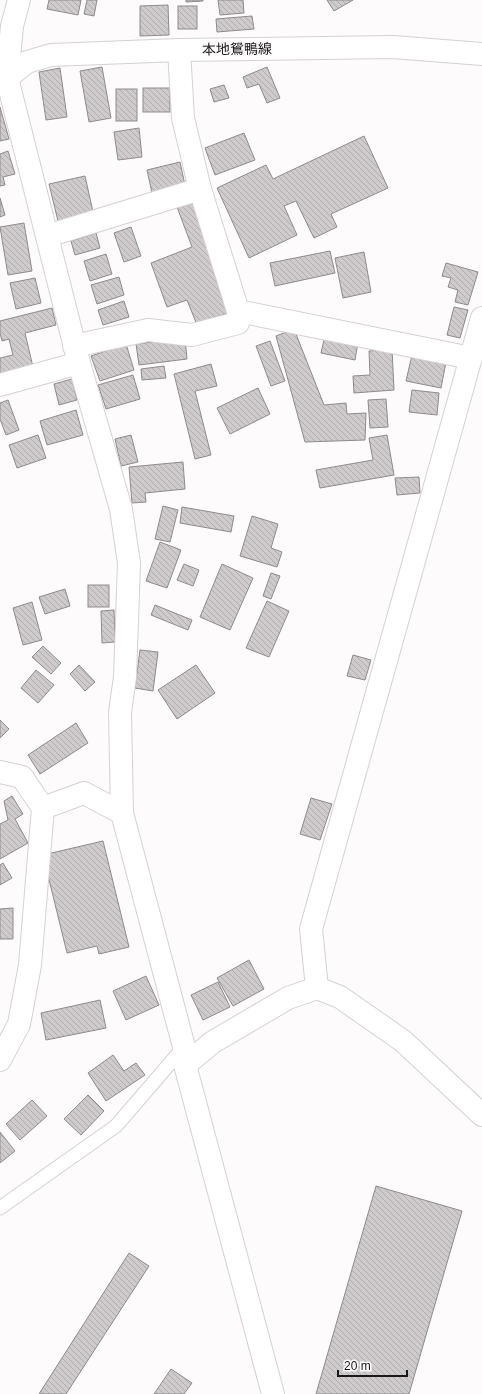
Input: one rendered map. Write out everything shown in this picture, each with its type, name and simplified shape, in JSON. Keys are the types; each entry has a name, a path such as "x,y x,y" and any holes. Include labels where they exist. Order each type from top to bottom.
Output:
{"street":[{"path":"19,0 12,26 4,80 47,236 76,355 121,509 129,563 125,677 120,712 122,813 273,1394"},
{"name":"本地鴛鴨線","path":"4,80 27,62 51,55 179,50 393,47 482,54"},
{"path":"0,385 76,355 148,330 192,335 238,323 238,311 200,189 183,118 179,50"},
{"path":"47,236 200,189"},
{"path":"238,311 474,366"},
{"path":"317,988 311,929 474,366 482,318"},
{"path":"0,772 22,776 43,808 30,965 18,1024 0,1060"},
{"path":"43,808 84,793 122,813"},
{"path":"184,1056 213,1042 288,998 317,988 340,997 403,1041 482,1115"}],"lane":[{"path":"0,1208 116,1126 184,1056"}],"building":[{"path":"49,0 81,0 78,15 47,9"},
{"path":"87,0 97,0 94,16 84,14"},
{"path":"186,0 203,0 203,1 186,2"},
{"path":"218,0 243,0 244,13 220,15"},
{"path":"327,0 353,0 334,11"},
{"path":"168,5 169,35 140,36 140,6"},
{"path":"178,6 197,6 197,29 178,29"},
{"path":"252,16 254,29 217,32 216,19"},
{"path":"102,67 111,118 89,122 80,71"},
{"path":"267,67 280,98 267,103 259,84 247,88 243,77"},
{"path":"60,68 67,117 46,120 39,72"},
{"path":"224,85 229,98 214,102 210,89"},
{"path":"143,88 170,88 170,112 143,112"},
{"path":"116,89 137,89 137,121 116,121"},
{"path":"0,107 9,139 0,141"},
{"path":"139,128 142,157 118,160 114,132"},
{"path":"244,133 255,160 215,175 205,148"},
{"path":"364,136 388,188 331,214 337,227 314,238 296,201 284,206 297,235 249,258 217,188 266,165 273,179"},
{"path":"8,151 15,174 3,177 5,185 0,186 0,154"},
{"path":"180,162 185,185 152,193 147,170"},
{"path":"85,176 93,212 58,221 49,184"},
{"path":"0,198 5,215 0,217"},
{"path":"192,201 233,311 197,325 187,300 167,307 151,263 192,247 177,207"},
{"path":"24,223 32,271 8,275 0,227"},
{"path":"131,227 141,256 124,262 114,233"},
{"path":"96,233 100,248 75,255 71,241"},
{"path":"330,251 335,273 275,286 270,263"},
{"path":"364,252 371,292 343,298 335,258"},
{"path":"106,254 112,274 90,281 84,261"},
{"path":"446,263 478,272 468,305 455,302 458,290 448,287 451,278 442,276"},
{"path":"119,277 124,295 97,304 91,285"},
{"path":"35,278 41,303 16,309 10,283"},
{"path":"124,301 129,317 103,325 98,310"},
{"path":"454,307 468,310 460,338 447,335"},
{"path":"52,308 56,325 25,333 33,367 0,375 0,358 13,355 9,339 2,341 0,321"},
{"path":"294,329 324,405 346,403 347,414 366,413 365,440 305,442 276,336"},
{"path":"325,335 358,342 355,360 321,353"},
{"path":"185,338 187,359 139,365 136,344"},
{"path":"270,341 285,381 271,386 256,346"},
{"path":"126,344 134,370 100,381 91,356"},
{"path":"392,349 394,390 354,393 353,376 370,375 369,351"},
{"path":"412,355 446,362 441,388 406,381"},
{"path":"211,364 217,386 195,391 211,455 195,459 174,374"},
{"path":"164,366 166,378 142,380 141,369"},
{"path":"133,375 140,399 106,409 98,385"},
{"path":"72,379 77,400 59,405 54,384"},
{"path":"258,388 270,414 230,434 217,408"},
{"path":"412,390 439,393 437,415 409,412"},
{"path":"386,399 388,427 370,428 368,400"},
{"path":"8,400 19,430 6,435 0,419 0,403"},
{"path":"76,410 83,435 47,445 40,421"},
{"path":"38,435 46,458 17,468 9,445"},
{"path":"131,435 138,462 121,466 115,439"},
{"path":"387,435 394,475 320,488 316,470 373,460 369,438"},
{"path":"183,462 185,489 145,493 146,502 132,503 129,467"},
{"path":"419,477 420,493 397,495 395,478"},
{"path":"163,506 178,510 170,542 155,539"},
{"path":"182,507 234,516 231,532 180,523"},
{"path":"252,516 278,524 271,548 282,552 277,567 240,556"},
{"path":"160,542 181,550 167,588 146,581"},
{"path":"184,564 199,570 193,586 177,580"},
{"path":"222,564 253,578 230,630 200,617"},
{"path":"271,573 280,576 271,599 263,596"},
{"path":"88,585 109,585 109,607 88,607"},
{"path":"65,589 70,606 45,614 39,597"},
{"path":"267,601 289,611 269,657 246,648"},
{"path":"32,602 42,640 23,645 13,608"},
{"path":"155,605 192,620 188,630 151,615"},
{"path":"114,610 115,642 102,643 101,611"},
{"path":"43,646 61,663 51,674 32,657"},
{"path":"140,650 158,652 153,691 135,688"},
{"path":"353,655 371,660 365,680 347,676"},
{"path":"79,665 95,682 85,691 70,674"},
{"path":"196,665 215,693 177,719 158,690"},
{"path":"36,670 54,685 38,703 21,688"},
{"path":"0,720 9,729 0,738"},
{"path":"76,723 88,743 40,774 28,755"},
{"path":"12,796 23,814 15,819 28,843 0,859 0,824 8,820 4,801"},
{"path":"311,798 332,804 320,840 300,834"},
{"path":"103,841 129,947 99,954 97,946 67,953 43,855"},
{"path":"3,863 12,878 0,885 0,865"},
{"path":"13,908 13,939 0,939 0,909"},
{"path":"249,960 264,989 233,1006 217,978"},
{"path":"146,976 159,1005 126,1020 113,991"},
{"path":"218,982 230,1007 203,1020 191,995"},
{"path":"100,1000 106,1028 46,1040 41,1013"},
{"path":"113,1055 124,1071 136,1063 145,1075 106,1101 88,1073"},
{"path":"88,1095 104,1111 81,1135 64,1119"},
{"path":"32,1100 47,1116 20,1140 6,1124"},
{"path":"0,1132 15,1151 0,1163"},
{"path":"376,1186 462,1211 409,1394 316,1394"},
{"path":"129,1253 149,1266 66,1394 39,1394"},
{"path":"171,1369 192,1383 184,1394 154,1394"}]}
